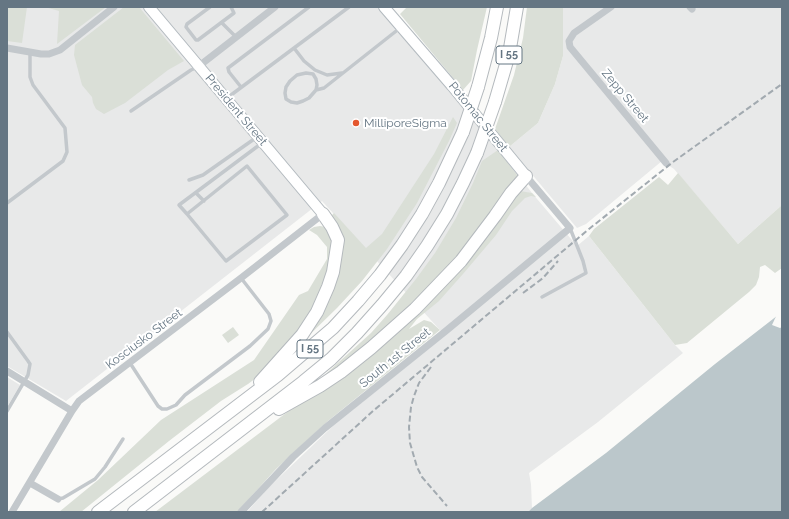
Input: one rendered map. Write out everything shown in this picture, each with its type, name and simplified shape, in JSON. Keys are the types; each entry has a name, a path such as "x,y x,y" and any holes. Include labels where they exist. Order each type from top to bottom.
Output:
{"highway":[{"name":"I 55","path":"98,512 278,375 328,333 380,275 422,214 440,183 455,151 478,87 490,44 497,7"},
{"name":"I 55","path":"134,512 298,387 331,359 357,333 406,276 427,246 460,189 477,153 495,102 509,54 518,7"},
{"path":"244,428 336,376 397,326 435,290 461,261 526,176"},
{"path":"238,406 302,335 317,312 322,301 333,272 338,240 332,227 323,214"}],"street":[{"path":"7,48 50,54 60,50 114,7"},
{"name":"President Street","path":"149,7 323,214"},
{"path":"199,66 275,7"},
{"name":"Potomac Street","path":"384,7 570,228"},
{"name":"Zepp Street","path":"611,7 574,33 569,41 574,53 666,163"},
{"name":"Kosciusko Street","path":"12,512 79,401 323,214"},
{"name":"South 1st Street","path":"241,512 293,457 325,428 447,330 570,228"},
{"path":"7,372 72,411"},
{"path":"30,483 58,499"}],"lane":[{"path":"210,7 187,24 186,27 196,40 222,23 234,13 231,7"},
{"path":"241,87 229,72 228,68 309,7"},
{"path":"226,98 348,7"},
{"path":"222,23 236,37"},
{"path":"316,90 324,88 401,27"},
{"path":"294,48 314,72 317,85 316,90 309,98 297,103 291,102 286,98 286,87 297,75 314,72 327,75 343,72"},
{"path":"7,203 63,161 67,152 65,128 33,85 30,77 30,52"},
{"path":"131,111 199,66"},
{"path":"189,180 203,175 261,139"},
{"path":"187,214 247,166 287,215 226,261 179,205 196,193 261,139"},
{"path":"196,193 204,201"},
{"path":"542,297 586,273 570,228"},
{"path":"130,363 158,406 162,409 168,409 176,405 185,395 250,346 268,329 271,321 269,314 241,278"},
{"path":"7,332 28,361 30,370 7,410"},
{"path":"58,499 63,498 94,479 105,467 123,439"}],"shaded area":[{"path":"7,7 378,7 577,246 589,236 675,345 683,353 598,422 529,473 532,508 528,512 247,512 266,490 333,426 444,336 322,201 66,401 7,366"},
{"path":"7,7 27,7 22,43 7,41"},
{"path":"45,7 106,7 57,44 59,11"},
{"path":"124,7 139,7 184,61 168,70 125,103 104,114 96,109 92,97 82,85 74,55 75,45"},
{"path":"407,7 487,7 471,81 463,90 400,14"},
{"path":"527,7 563,7 563,56 555,84 538,123 509,147 495,129 514,75 523,38"},
{"path":"563,7 782,7 782,205 738,244 674,169 662,161 586,224 577,228 509,147 538,123 555,84 563,56"},
{"path":"453,117 457,123 449,141 417,203 387,249 362,281 294,350 335,275 332,215 334,213 366,248 382,234 434,154"},
{"path":"498,150 517,175 475,237 429,289 353,358 319,380 371,333 416,279 435,253 456,218 482,161"},
{"path":"678,173 738,244 782,205 782,268 775,273 765,265 760,267 756,285 749,292 687,343 675,345 589,236 594,229 659,177 668,185"},
{"path":"520,191 532,193 536,197 531,196 525,198 512,211 496,235 463,274 439,301 417,319 409,329 424,320 431,322 440,330 328,421 276,469 237,512 155,512 290,410 369,354"},
{"path":"320,226 326,227 334,236 330,271 307,323 260,375 221,401 81,512 59,512 98,480 161,420 254,360 299,295 308,291 327,259 327,247 317,235 309,230"},
{"path":"782,312 782,512 528,512 606,453 715,364"},
{"path":"233,327 239,335 228,343 222,335"},
{"path":"7,377 20,385 7,407"}],"pier":[{"path":"782,310 782,327 780,328 772,325 778,312"}],"railway":[{"path":"262,512 373,411 589,229 673,162 782,84"},
{"path":"523,293 543,278 558,261"},
{"path":"431,367 419,383 414,396 411,407 409,427 410,443 417,467 422,477 447,506"}],"place":[{"name":"MilliporeSigma","path":"356,123"}]}
